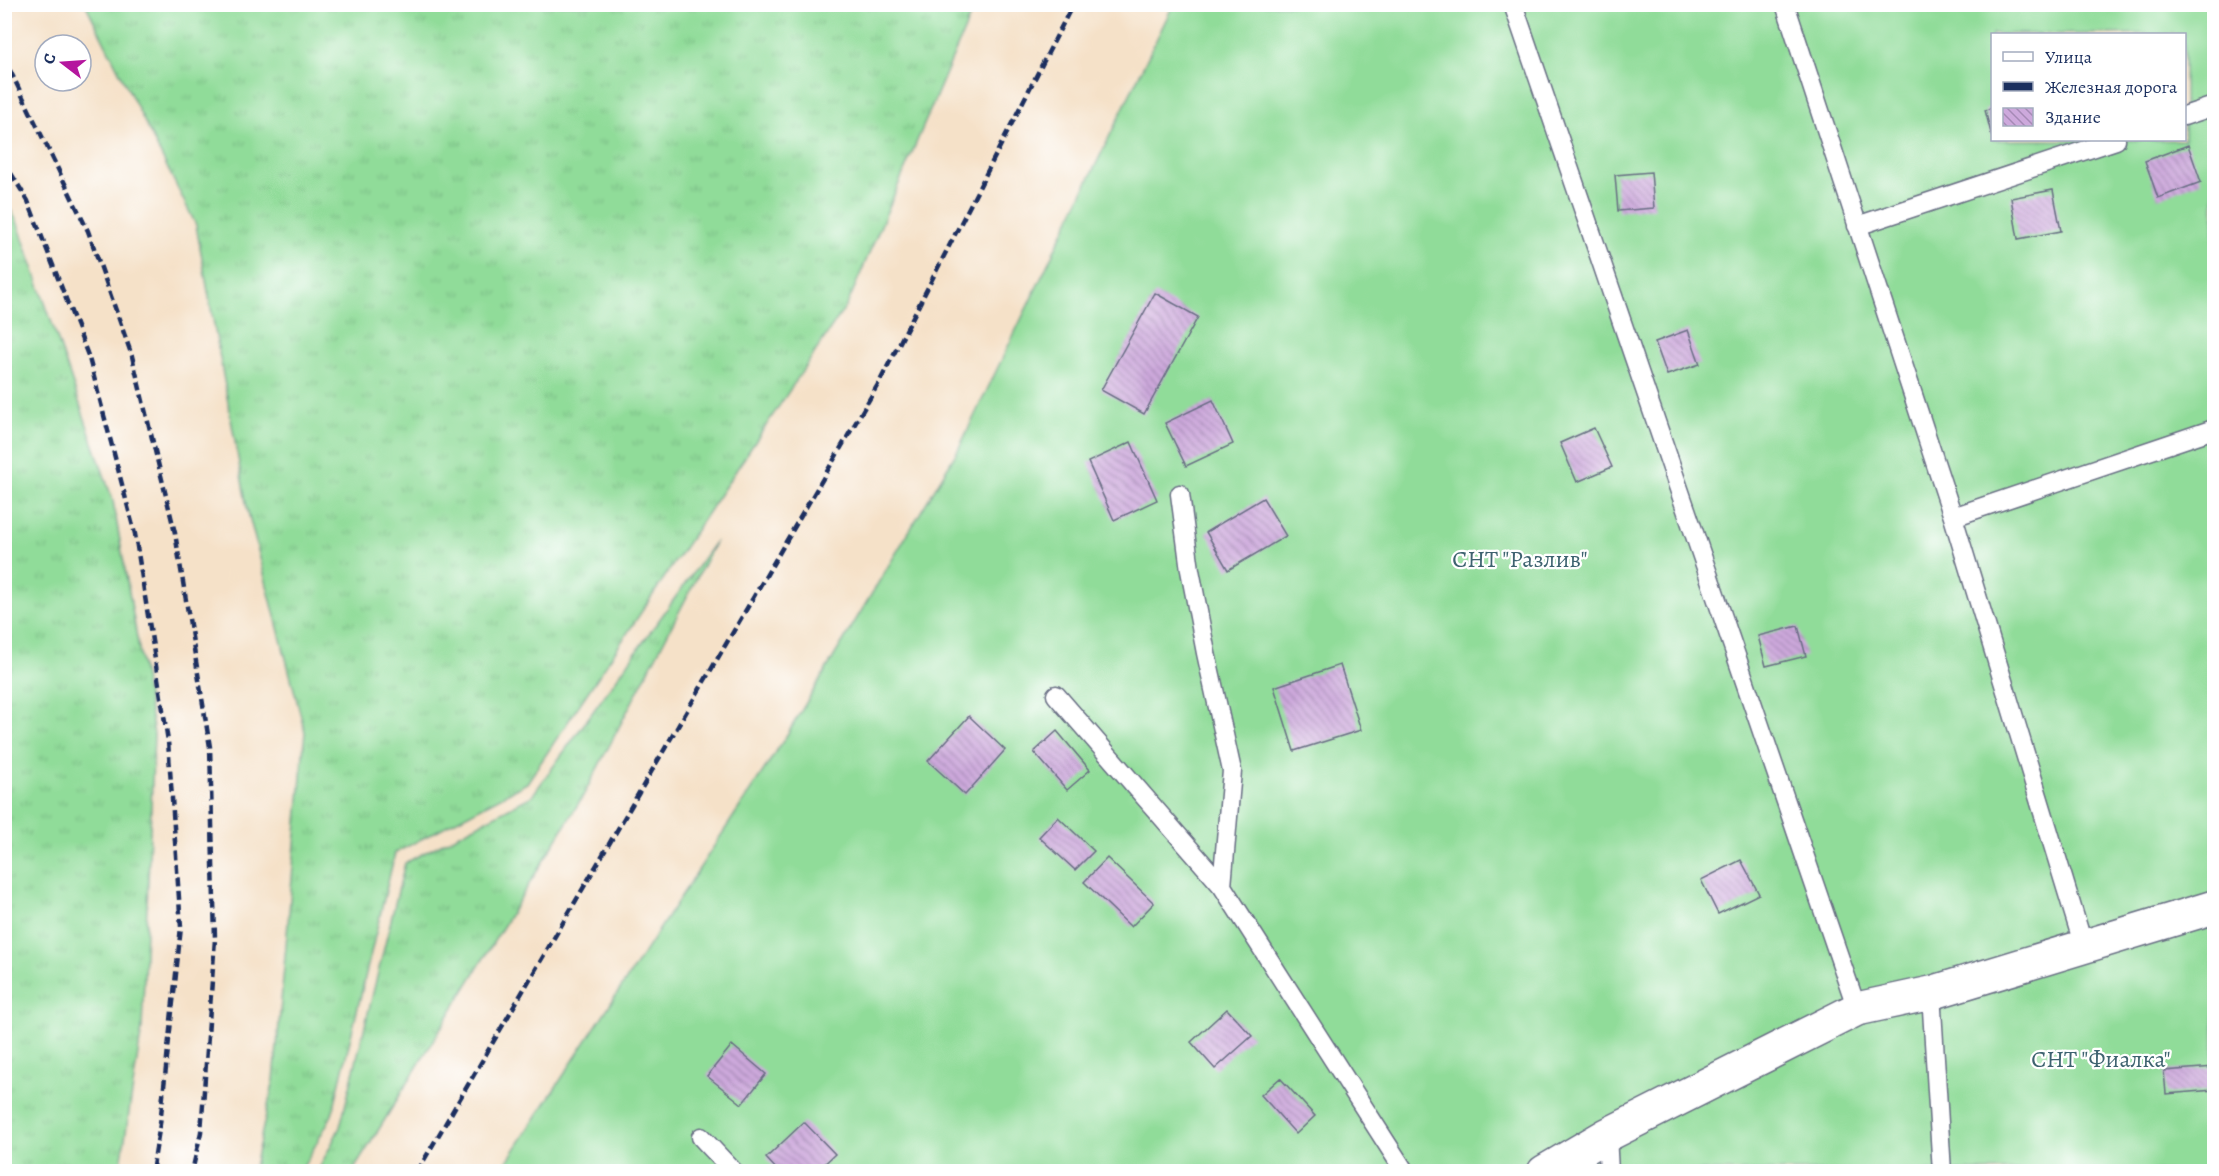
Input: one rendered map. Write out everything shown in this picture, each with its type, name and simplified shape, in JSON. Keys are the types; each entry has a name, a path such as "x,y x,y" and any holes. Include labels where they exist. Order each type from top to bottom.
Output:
{"street":[{"path":"1544,1172 1607,1136 1857,1009 1931,993 2214,907"}],"lane":[{"path":"1513,4 1857,1009"},
{"path":"1785,4 1953,517 2084,947"},
{"path":"2186,115 2214,106"},
{"path":"1857,226 2113,141"},
{"path":"1953,517 2214,429"},
{"path":"1180,494 1190,570 1232,771 1222,886"},
{"path":"1056,695 1222,886 1405,1172"},
{"path":"1931,993 1942,1172"},
{"path":"1607,1136 1610,1172"},
{"path":"701,1137 734,1172"}],"green space":[{"path":"86,5 975,5 848,303 527,783 395,853 332,1115 301,1171 253,1171 274,1080 305,732 247,508 196,225"},
{"name":"СНТ \"Разлив\"","path":"1173,5 2214,5 2214,1171 500,1172 785,738 958,450"},
{"path":"4,199 17,221 113,501 154,734 142,1028 120,1171 5,1171"},
{"path":"716,541 583,796 353,1171 318,1171 340,1127 405,863 532,796"}],"building":[{"path":"1991,108 1991,133 1985,110"},
{"path":"2188,145 2201,182 2158,198 2145,161"},
{"path":"1651,172 1654,208 1618,211 1615,175"},
{"path":"2053,190 2061,231 2018,239 2011,198"},
{"path":"1155,293 1198,317 1144,414 1101,390"},
{"path":"1688,330 1700,364 1667,375 1655,342"},
{"path":"1213,400 1233,444 1186,466 1165,423"},
{"path":"1594,428 1612,467 1577,482 1560,443"},
{"path":"1131,442 1157,500 1114,520 1088,462"},
{"path":"1263,498 1286,536 1228,570 1206,532"},
{"path":"1798,626 1806,656 1766,666 1758,636"},
{"path":"1340,665 1361,730 1294,751 1274,687"},
{"path":"969,716 1005,750 965,795 928,761"},
{"path":"1057,731 1090,770 1067,790 1034,752"},
{"path":"1058,817 1094,851 1075,870 1039,837"},
{"path":"1107,858 1154,903 1131,927 1084,882"},
{"path":"1741,860 1759,894 1718,914 1701,880"},
{"path":"1227,1009 1252,1036 1215,1069 1191,1042"},
{"path":"732,1045 766,1074 742,1104 707,1076"},
{"path":"2214,1067 2214,1090 2166,1094 2164,1071"},
{"path":"1280,1078 1315,1116 1296,1134 1261,1095"},
{"path":"804,1122 835,1154 816,1172 779,1172 766,1158"}],"railway":[{"path":"417,1172 880,381 1073,4"},
{"path":"4,58 88,231 132,356 175,533 210,747 215,939 201,1132 192,1172"},
{"path":"4,162 28,201 89,358 135,534 168,741 181,927 160,1124 152,1172"}],"park label":[{"name":"СНТ \"Фиалка\"","path":"2101,1059"}]}
